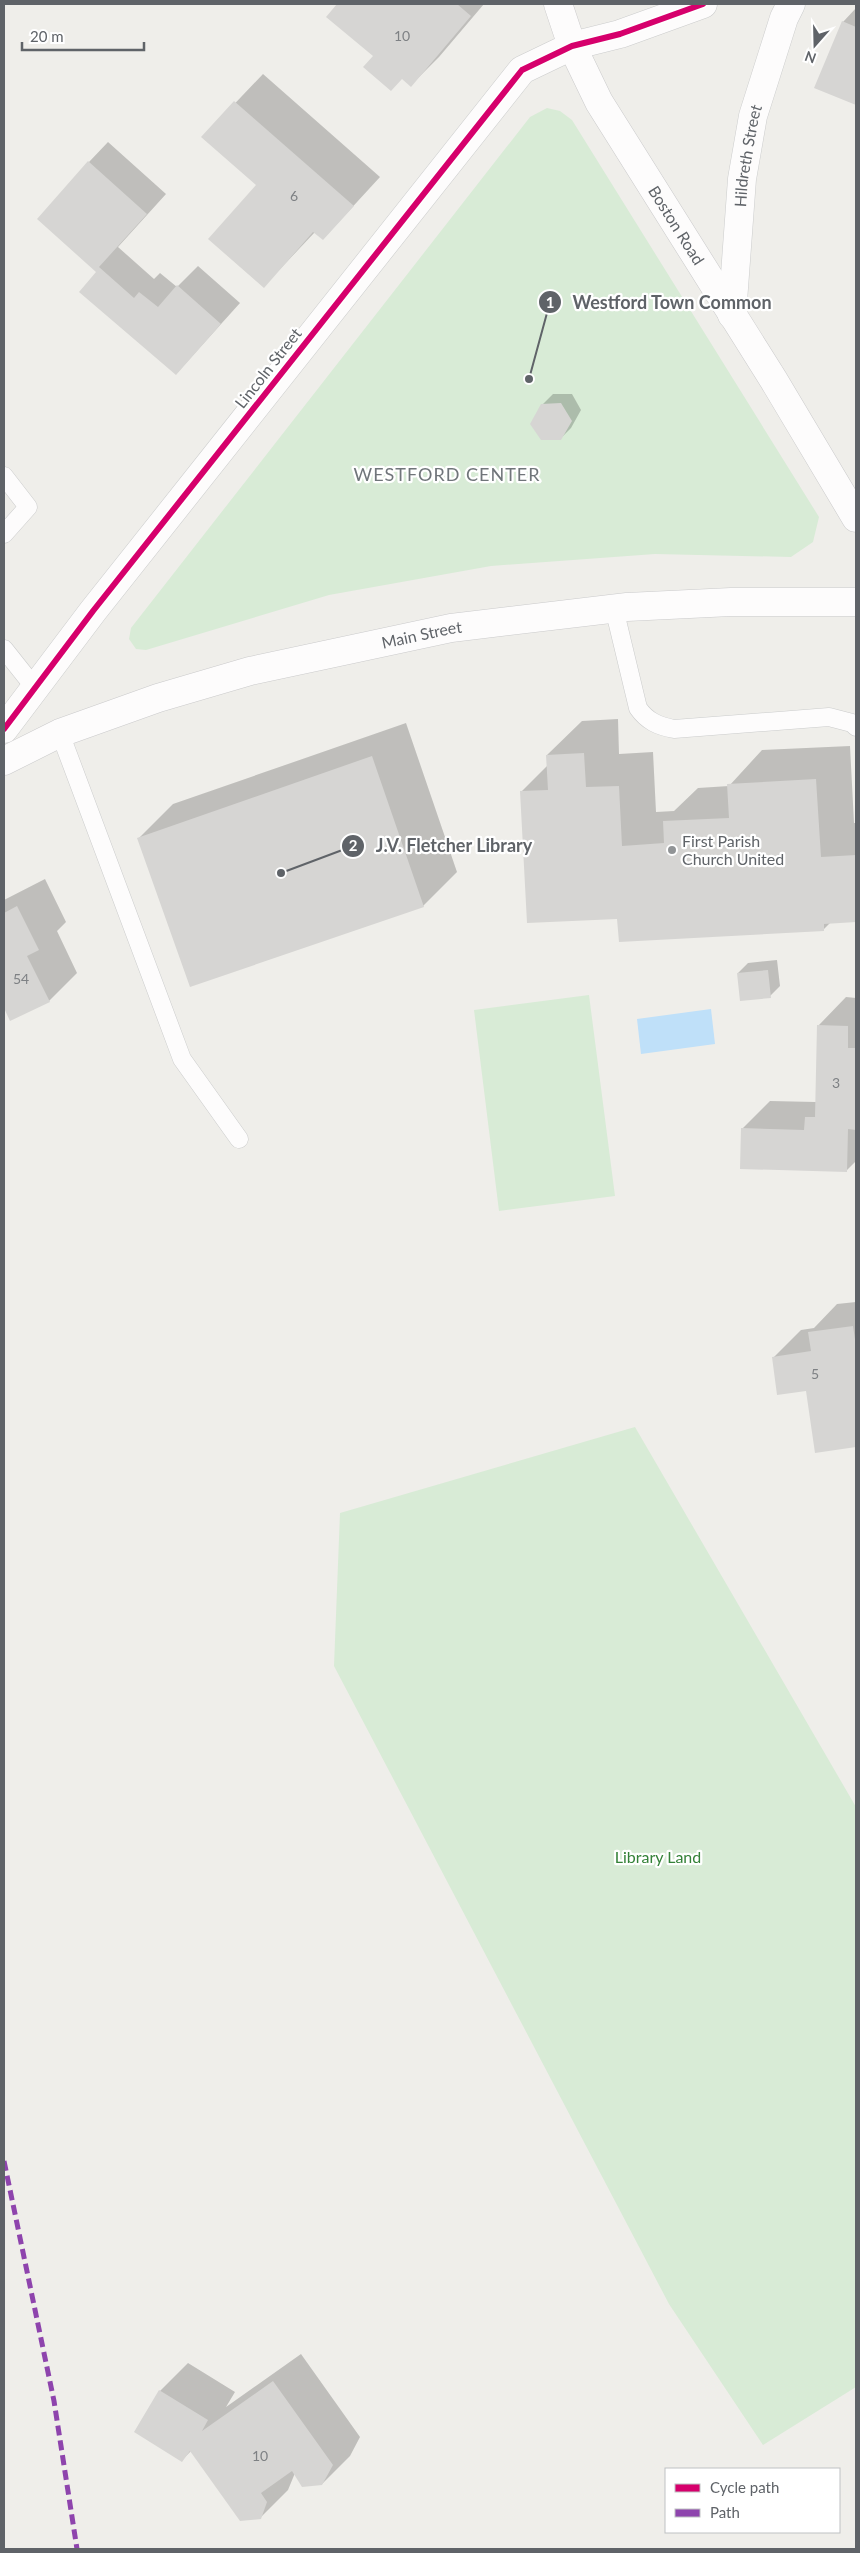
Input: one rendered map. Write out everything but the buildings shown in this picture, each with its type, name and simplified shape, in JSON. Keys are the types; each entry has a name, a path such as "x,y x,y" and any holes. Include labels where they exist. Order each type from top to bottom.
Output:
{"main road":[{"name":"Boston Road","path":"558,4 572,46 599,102 732,314 856,518"},
{"path":"572,46 620,34 702,4"},
{"name":"Hildreth Street","path":"732,314 742,179 753,116 784,18 791,4"},
{"name":"Lincoln Street","path":"4,729 522,70 572,46"},
{"name":"Main Street","path":"4,761 60,732 158,698 250,671 451,628 614,608 731,602 856,602"}],"lane":[{"path":"4,476 28,508 4,534"},
{"path":"614,608 638,708 645,718 662,727 674,729 829,717 852,723 856,727"},
{"path":"4,649 35,688"},
{"path":"60,732 182,1059 239,1139"}],"green space":[{"path":"547,108 560,111 572,120 819,517 813,542 791,557 655,554 491,566 329,595 146,650 136,649 129,639 131,628 530,117"},
{"path":"589,995 615,1196 499,1211 474,1010"},
{"name":"Library Land","path":"635,1427 856,1807 856,2387 763,2445 669,2304 334,1666 340,1513"}],"water":[{"path":"711,1009 715,1044 641,1054 637,1019"}],"marked path":[{"path":"4,2161 54,2401 77,2549"}],"cycle path":[{"path":"4,729 93,611 522,70 572,46 620,34 703,4"}],"place":[{"name":"Westford Town Common","path":"529,379"},
{"name":"First Parish Church United","path":"672,850"},
{"name":"J.V. Fletcher Library","path":"281,873"}],"district":[{"name":"WESTFORD CENTER","path":"447,475"}]}
